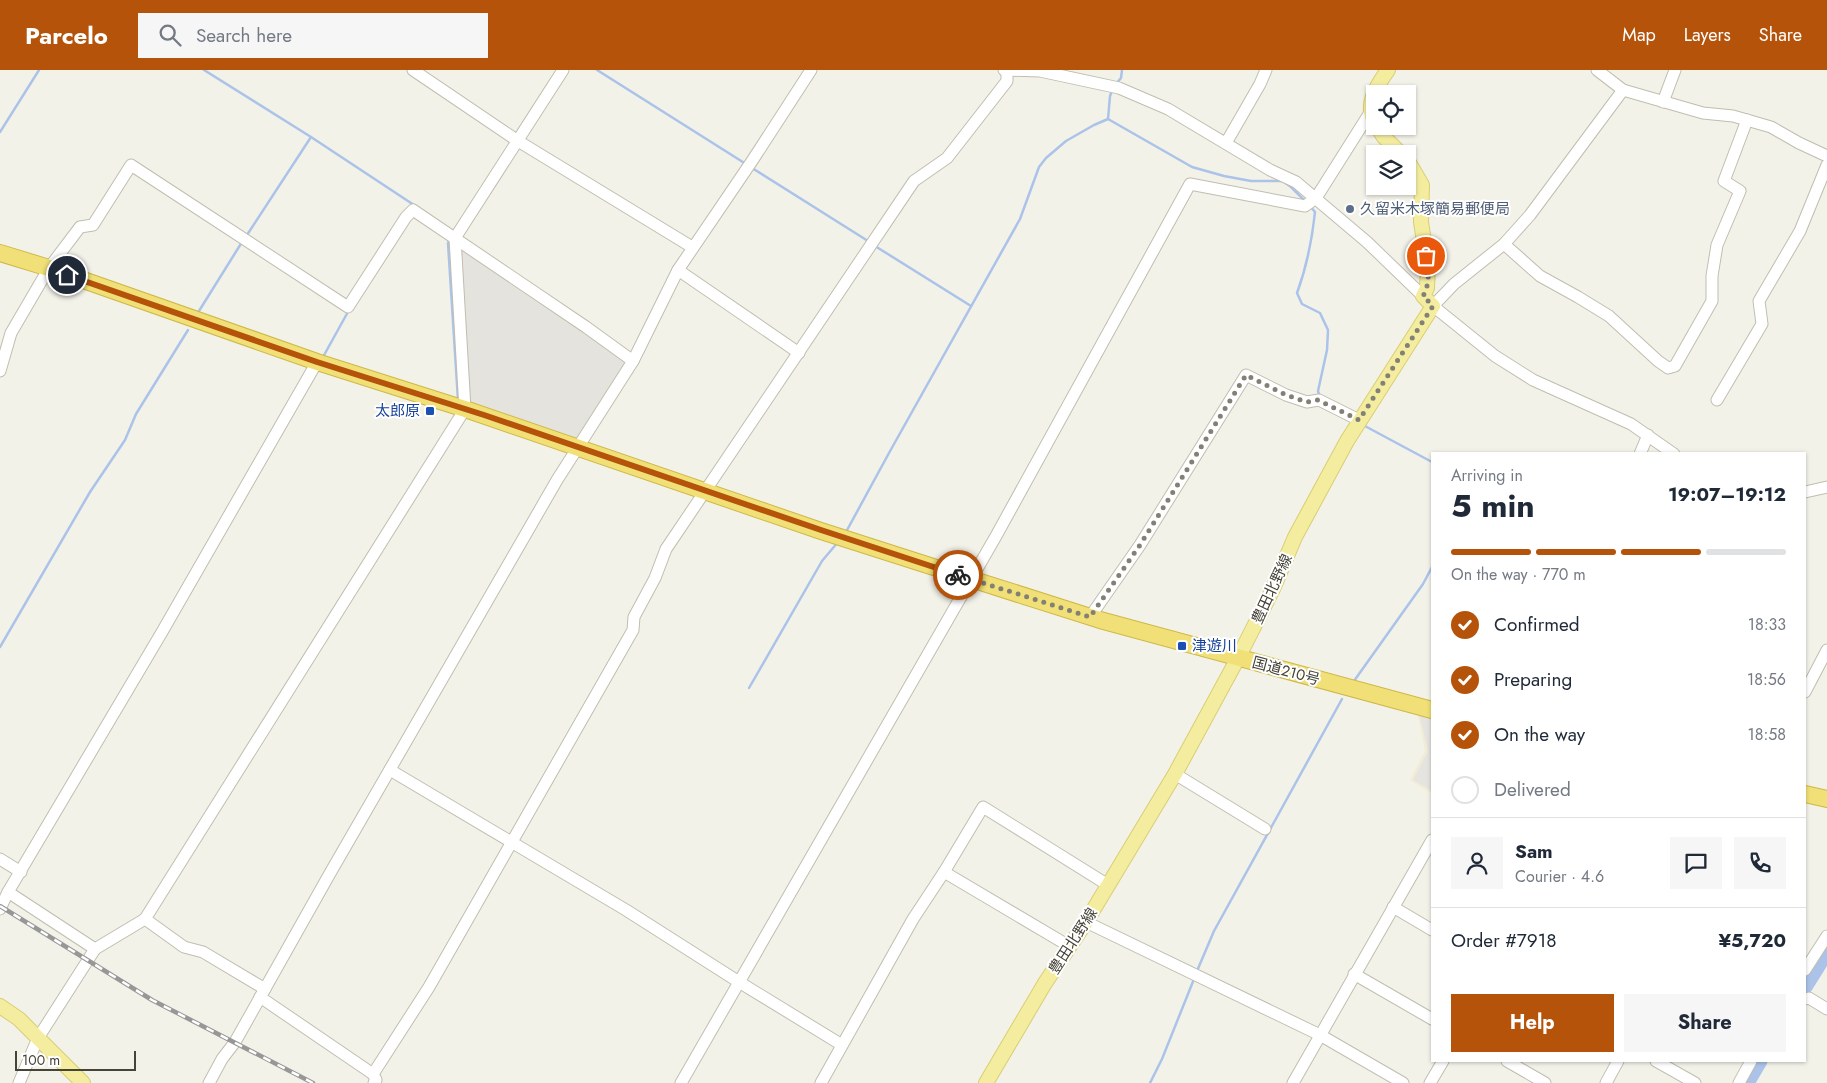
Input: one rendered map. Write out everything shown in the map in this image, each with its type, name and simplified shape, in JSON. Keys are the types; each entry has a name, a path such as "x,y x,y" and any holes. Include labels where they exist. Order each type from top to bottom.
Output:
{"highway":[{"name":"国道210号","path":"0,253 49,268 317,362 577,446 971,580 1090,617 1431,710"},
{"path":"1806,794 1827,799"}],"main road":[{"path":"1379,85 1388,70"},
{"path":"1382,135 1392,145"},
{"name":"豊田北野線","path":"986,1083 1175,774 1273,589 1295,537 1347,441 1428,301 1428,267 1421,222 1422,184 1416,174"},
{"path":"0,1006 19,1019 83,1083"}],"street":[{"path":"413,70 518,141 692,248"},
{"path":"19,1083 38,1038 95,949 145,919 465,409 455,238 563,70"},
{"path":"209,1083 263,993 577,446 633,361 678,270 811,70"},
{"path":"145,919 184,947 203,952 263,993 373,1078 429,987 633,630 634,617 655,578 666,548 914,181 947,158 1006,81 1006,70 1040,72 1119,88 1168,109 1270,170 1296,182 1367,242 1428,301 1496,356 1533,380 1613,415 1648,434 1671,452"},
{"path":"1226,143 1266,70"},
{"path":"1597,70 1623,90 1703,113 1733,116 1771,127 1799,144 1827,156"},
{"path":"1663,102 1675,70"},
{"path":"1428,301 1454,284 1504,244 1530,215 1623,90"},
{"path":"1504,244 1540,276 1609,316 1658,361 1668,368 1675,366 1712,301 1712,276 1717,245 1740,190 1724,181 1746,120"},
{"path":"681,1083 971,580 1190,184 1305,206 1316,198 1366,131"},
{"path":"0,371 11,333 49,268 80,227 93,225 131,165 348,307 406,217 413,210 633,361"},
{"path":"1717,400 1762,324 1759,301 1800,231 1827,165"},
{"path":"678,270 799,353"},
{"path":"0,909 8,892 162,632 317,362"},
{"path":"1090,617 1140,545 1246,375 1286,395 1307,402 1318,400 1359,420"},
{"path":"1641,452 1648,434"},
{"path":"1806,492 1827,487"},
{"path":"1806,690 1827,650"},
{"path":"390,770 626,910 842,1045"},
{"path":"1175,774 1265,829"},
{"path":"821,1083 913,919 983,807 1108,884"},
{"path":"1292,1083 1392,907 1431,846"},
{"path":"0,859 21,872"},
{"path":"944,872 1069,946"},
{"path":"8,892 95,949"},
{"path":"1392,907 1431,929"},
{"path":"1086,922 1320,1035 1403,1083"},
{"path":"1806,968 1827,936"},
{"path":"1354,974 1431,1018"},
{"path":"1806,999 1809,998 1827,1009"},
{"path":"1430,1083 1442,1062"},
{"path":"1509,1062 1546,1083"},
{"path":"1606,1083 1617,1062"},
{"path":"1658,1062 1696,1083"},
{"path":"1739,1083 1750,1062"}],"shaded area":[{"path":"455,238 633,361 577,447 465,409"},
{"path":"1417,711 1431,715 1431,793 1410,780 1425,751"},
{"path":"1419,713 1431,717 1431,790 1413,780 1428,751"}],"waterway":[{"path":"0,132 39,70"},
{"path":"204,70 311,137 247,235"},
{"path":"597,70 746,164"},
{"path":"1116,84 1121,78 1122,70"},
{"path":"1108,119 1112,91"},
{"path":"846,532 1020,219 1039,167 1046,158 1066,141 1108,119 1192,167 1251,181 1283,181 1306,202"},
{"path":"311,137 414,205"},
{"path":"752,168 868,241"},
{"path":"1310,206 1315,212 1312,233 1297,293 1302,304 1320,313 1328,330 1327,350 1318,391 1320,397"},
{"path":"450,239 448,243 458,400"},
{"path":"199,311 242,242"},
{"path":"875,246 971,306"},
{"path":"323,357 349,310"},
{"path":"0,647 90,492 125,440 136,414 188,330"},
{"path":"1363,425 1431,461"},
{"path":"749,688 822,561 838,542"},
{"path":"1354,681 1423,584 1431,569"},
{"path":"1197,971 1214,931 1342,699"},
{"path":"1806,985 1827,952"},
{"path":"1150,1083 1162,1059 1194,979"},
{"path":"1747,1083 1759,1062"}],"railway":[{"path":"0,906 152,1000 313,1083"}],"way so far":[{"path":"958,575 1090,617 1140,545 1246,375 1286,395 1307,402 1318,400 1359,420 1433,306 1423,296 1427,288 1428,267 1426,256"}],"place":[{"name":"久留米木塚簡易郵便局","path":"1350,209"},
{"name":"太郎原","path":"430,411"},
{"name":"津遊川","path":"1182,646"}],"route":[{"path":"67,275 317,362 484,415 958,575"}]}
